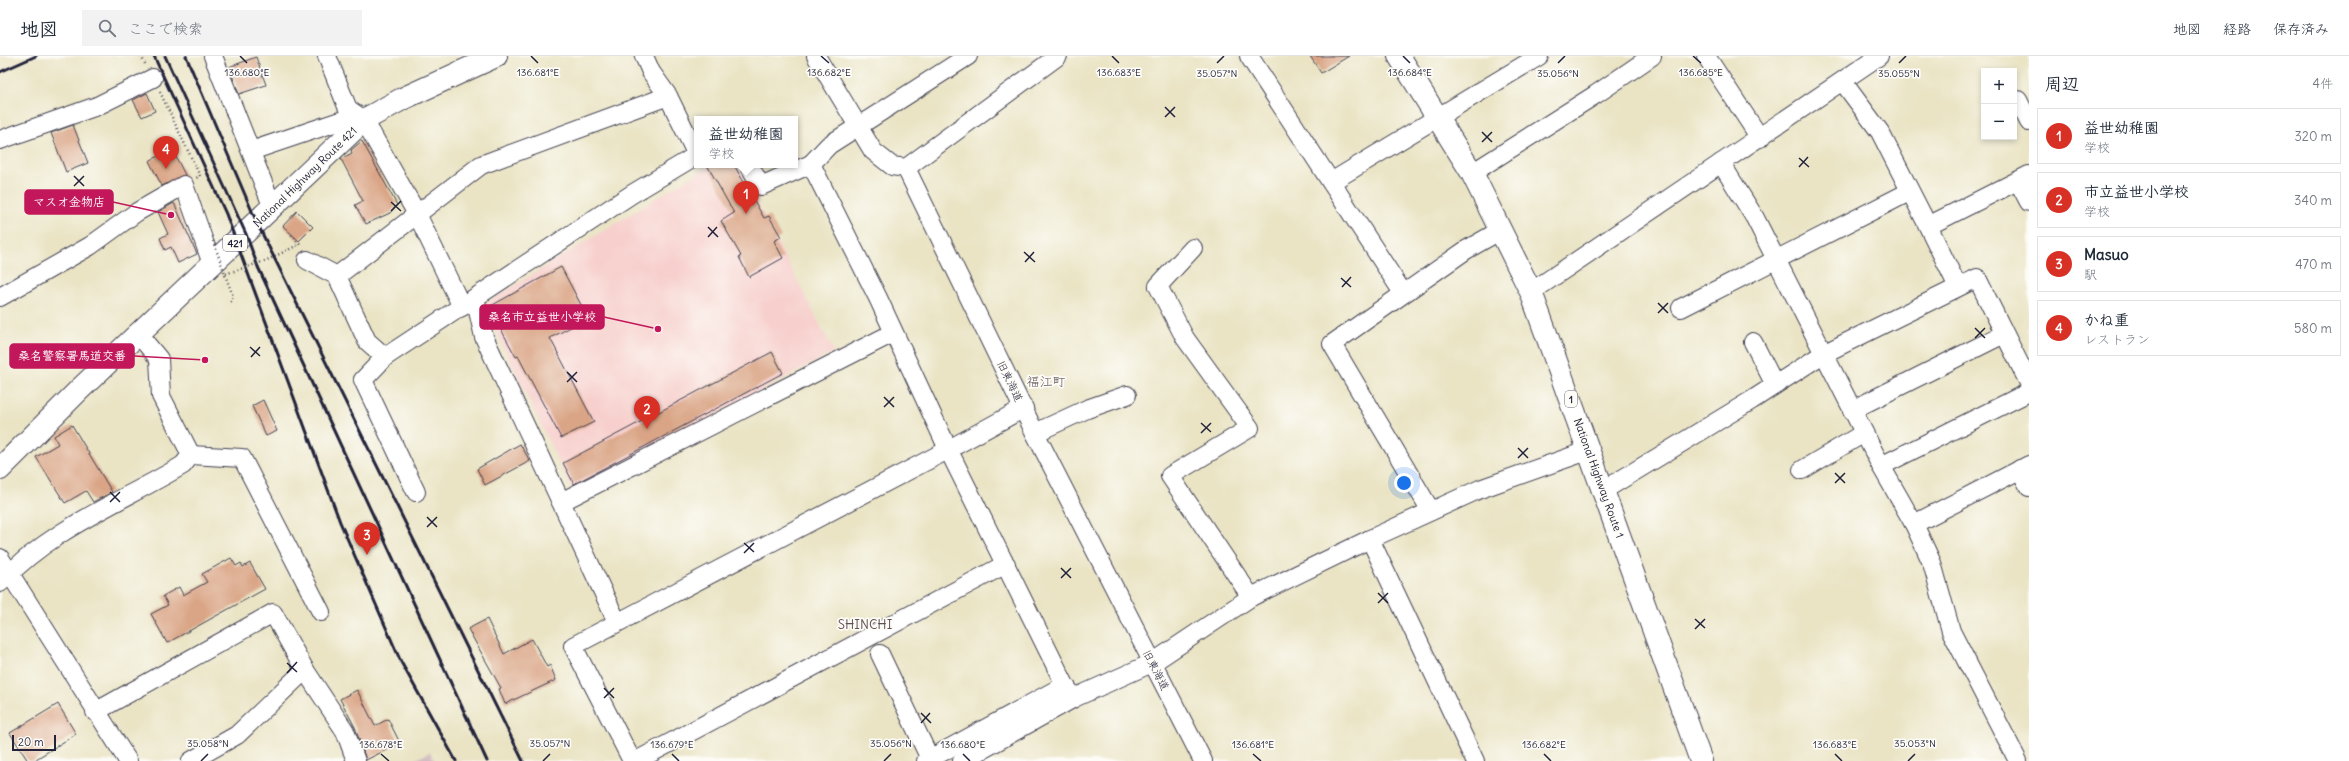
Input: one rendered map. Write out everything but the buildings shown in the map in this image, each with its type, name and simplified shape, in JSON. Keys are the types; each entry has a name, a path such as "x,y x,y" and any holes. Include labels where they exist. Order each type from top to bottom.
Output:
{"highway":[{"name":"National Highway Route 421","path":"0,468 80,389 139,335 219,269 273,208 361,123 402,99 496,56"},
{"name":"National Highway Route 1","path":"1399,56 1472,173 1531,292 1590,450 1701,761"}],"street":[{"path":"213,56 273,208"},
{"path":"327,56 348,109 361,123 417,214 468,303 617,622"},
{"path":"644,56 651,72 668,96 694,149"},
{"path":"816,56 873,152 892,166 906,168 1058,56"},
{"path":"751,168 762,186 811,164 829,145 968,56"},
{"path":"1249,56 1403,293"},
{"path":"1331,182 1439,118 1539,56"},
{"path":"1472,173 1595,95 1652,56"},
{"path":"1706,56 1760,138"},
{"path":"1531,292 1843,82 1879,56"},
{"path":"0,140 97,106 153,78"},
{"path":"1843,82 1880,132 1958,287"},
{"path":"337,276 481,165 668,96"},
{"path":"2018,100 2029,122"},
{"path":"251,151 340,121 361,123"},
{"path":"416,492 364,380 385,357 632,194 694,157"},
{"path":"1721,163 1755,218 1881,466 1914,524 1932,563 1951,631 2018,761"},
{"path":"811,164 878,298 892,333 948,449 1070,691"},
{"name":"旧東海道","path":"906,168 1035,433 1203,761"},
{"path":"1928,226 2023,178 2029,202"},
{"path":"0,297 90,246 137,212 184,185 219,269"},
{"path":"1681,308 1909,192"},
{"path":"1431,511 1332,344 1466,250 1501,230"},
{"path":"1193,248 1158,286 1185,338 1250,428 1170,476 1251,597"},
{"path":"304,252 337,276 367,341 385,357"},
{"path":"1604,490 1823,354 1977,278 2029,383"},
{"path":"561,502 892,333"},
{"path":"1852,410 2004,334"},
{"path":"139,335 159,359 161,396 191,455"},
{"path":"1753,342 1775,385"},
{"path":"1881,466 2029,392"},
{"path":"1035,433 1087,409 1127,395"},
{"path":"632,761 573,646 1024,408"},
{"path":"1802,470 1864,433"},
{"path":"880,654 928,760 1070,691 1152,663 1251,597 1370,539 1480,489 1590,450"},
{"path":"128,761 3,571 77,522 183,465 191,455"},
{"path":"191,455 242,458 321,612"},
{"path":"1914,524 2025,467 2029,487"},
{"path":"1370,539 1475,761"},
{"path":"636,761 1006,564"},
{"path":"95,712 273,613 305,670 345,731 356,761"},
{"path":"191,761 237,735 305,670"},
{"path":"962,761 1070,691"}],"path":[{"path":"141,56 200,176 184,185"},
{"path":"213,241 219,269 233,296 230,304"},
{"path":"219,269 304,252"}],"shaded area":[{"path":"705,168 740,168 834,352 572,490 483,305"},
{"path":"430,752 435,761 413,761"}],"railway":[{"path":"0,72 36,56"},
{"path":"154,56 226,214 340,522 401,662 456,761"},
{"path":"165,56 246,234 258,267 487,761"},
{"path":"186,56 257,223 523,761"}],"place":[{"name":"かね重","path":"166,169"},
{"name":"益世幼稚園","path":"746,214"},
{"name":"マスオ金物店","path":"171,215"},
{"name":"桑名市立益世小学校","path":"658,329"},
{"name":"桑名警察署馬道交番","path":"205,360"},
{"name":"市立益世小学校","path":"647,429"},
{"name":"Masuo","path":"367,555"}],"district":[{"name":"福江町","path":"1046,381"},
{"name":"SHINCHI","path":"865,624"}]}
